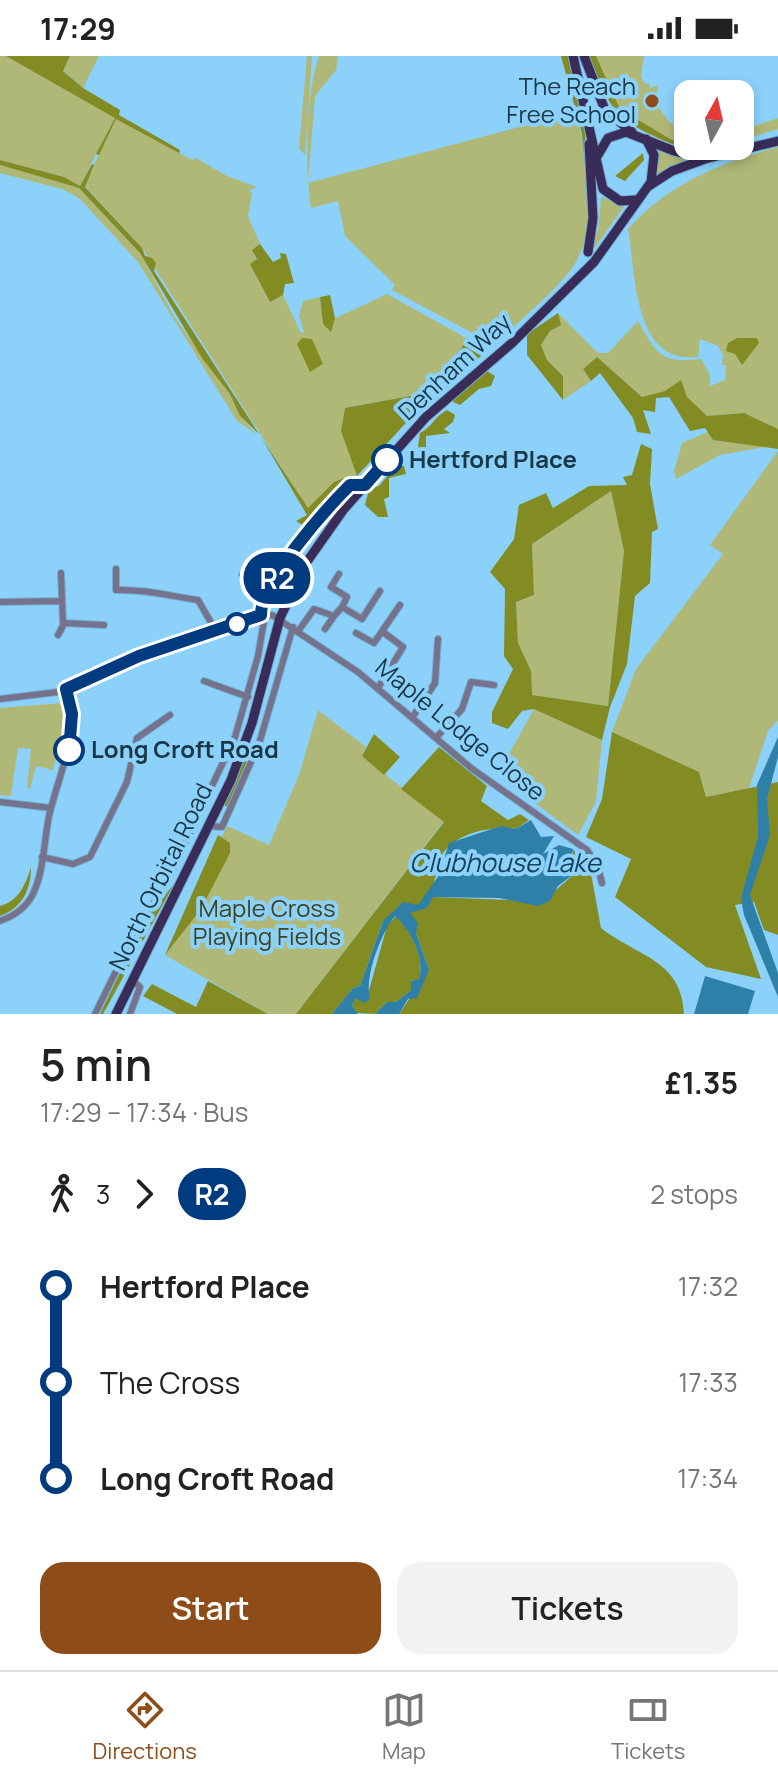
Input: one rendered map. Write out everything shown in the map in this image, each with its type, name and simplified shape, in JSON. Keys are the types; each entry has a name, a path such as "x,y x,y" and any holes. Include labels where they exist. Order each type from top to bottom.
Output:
{"main road":[{"path":"573,56 605,192 615,199 635,200 672,171 702,160"},
{"path":"584,56 605,110 635,134"},
{"path":"588,112 594,200 588,252"},
{"path":"597,158 608,138 626,132 674,148"},
{"path":"646,139 654,155 649,186"},
{"path":"754,147 778,141"},
{"name":"Denham Way","path":"583,270 596,227 601,183"},
{"name":"Denham Way","path":"280,618 306,563 332,523 426,417 512,343 594,262 635,200"},
{"name":"North Orbital Road","path":"116,1014 209,826 249,732 280,618"}],"street":[{"path":"95,1014 144,914 160,896 192,833 229,750 248,697 267,593 323,513 350,485 365,485"},
{"path":"116,569 116,590 144,589 180,600 198,600 216,631"},
{"path":"58,635 64,624 60,601 61,573"},
{"path":"325,629 347,597 331,587 339,574"},
{"path":"242,575 267,593"},
{"path":"342,607 362,619 380,591"},
{"path":"0,602 60,601"},
{"path":"356,633 372,643 400,605"},
{"path":"209,826 222,827 242,789 296,628 314,609 334,616"},
{"path":"0,699 36,697 66,689 139,656 263,615 280,618"},
{"name":"Maple Lodge Close","path":"280,618 378,688 481,776 587,850 598,867 602,883"},
{"path":"64,624 104,625"},
{"path":"94,625 95,634"},
{"path":"378,688 403,647 383,632"},
{"path":"412,718 435,683 438,639"},
{"path":"204,681 248,697"},
{"path":"436,738 462,709 471,682 494,685"},
{"path":"0,921 22,909 31,898 51,808 70,742 72,714 66,689"},
{"path":"42,857 73,864 90,857 127,782 137,738 170,715"},
{"path":"0,802 51,808"},
{"path":"192,833 202,838"},
{"path":"130,1014 140,987 132,980"}],"green space":[{"path":"0,56 6,56 192,160 196,158 227,176 257,187 249,191 252,193 248,216 260,244 253,250 270,302 283,295 301,333 304,332 299,316 303,301 320,297 323,324 387,294 468,339 427,393 345,408 341,431 357,476 334,482 308,509 142,248 85,186 114,119 80,186 64,177 0,160"},
{"path":"6,56 70,56 63,71 83,88 120,110 119,115 180,150 179,153 116,119 99,155 96,154 115,118"},
{"path":"70,56 99,56 83,88 63,70"},
{"path":"307,56 312,56 305,155 299,148"},
{"path":"319,56 338,56 336,70 315,96 308,180 308,131 314,73"},
{"path":"561,56 568,56 584,112 589,205 582,134"},
{"path":"588,56 596,56 620,109 674,141 674,145 622,117"},
{"path":"596,56 644,56 641,76 650,88 658,85 656,101 660,102 659,108 674,125 674,140 672,140 620,109"},
{"path":"576,112 589,190 587,230 582,248 566,275 495,345 392,290 395,285 345,236 338,201 311,208 309,183"},
{"path":"778,118 778,129 754,137 754,126"},
{"path":"778,147 778,429 744,413 707,416 692,403 670,394 642,397 597,357 583,369 591,381 563,400 563,376 547,360 541,345 550,331 560,325 558,313 598,353 608,353 638,321 662,355 677,360 701,359 710,375 710,386 725,380 726,365 722,365 723,355 718,346 700,339 698,357 676,356 660,346 649,331 636,291 628,229 678,187 738,160 754,160 754,154","holes":["742,338 753,349 744,360 731,341"]},
{"path":"656,148 674,154 674,160 691,160 657,176"},
{"path":"643,153 644,160 625,181 615,176"},
{"path":"0,160 64,177 80,186 94,165 85,187 142,248 145,256 156,263 154,271 259,434 240,416 230,394 202,358 140,253 79,188 0,165"},
{"path":"0,165 79,188 140,253 175,318 230,394 240,416 257,435 237,421 138,262 79,198 62,189 0,173"},
{"path":"601,197 625,205 587,259 598,230"},
{"path":"260,244 273,262 281,258 280,253 286,254 294,283 285,284 283,295 270,302 250,264 257,259 252,250"},
{"path":"330,295 335,318 331,332 323,324 320,297"},
{"path":"558,313 561,325 550,331 541,345 547,360 563,376 563,400 527,355 527,334"},
{"path":"302,338 312,339 323,364 310,372 297,344"},
{"path":"737,338 757,338 759,343 742,365 735,354 726,351 728,343"},
{"path":"468,339 488,350 415,413 357,476 341,431 345,408 427,393"},
{"path":"597,357 642,397 665,391 681,380 687,397 707,416 744,413 778,429 778,449 713,440 705,428 690,431 669,397 656,398 655,412 643,410 651,434 637,432 633,418 600,373 591,381 583,369"},
{"path":"487,371 495,376 491,386 479,389 460,405 453,402 453,397"},
{"path":"447,410 455,415 453,422 444,429 450,433 426,436 426,451 418,447 420,433"},
{"path":"708,432 713,440 765,447 720,455 676,479 674,471 682,443"},
{"path":"261,437 308,508 334,482 344,478 347,483 307,528 296,521 307,515"},
{"path":"641,444 652,449 650,484 658,529 652,532 650,583 635,596 627,664 610,707 602,740 534,709 522,711 508,729 492,723 492,712 513,669 504,656 505,589 490,572 514,539 519,505 546,493 553,508 589,486 627,485 623,477 632,475","holes":["611,491 624,551 608,706 532,695 531,671 518,643 516,602 534,595 532,544"]},
{"path":"778,451 778,720 768,731 749,788 706,797 699,772 612,732 636,669 723,554 710,545"},
{"path":"396,466 404,466 406,474 389,478 389,497 384,499 388,517 378,517 365,505 369,489 379,486"},
{"path":"611,491 624,551 608,706 531,695 531,671 518,643 516,602 534,595 532,544"},
{"path":"63,703 65,718 53,770 36,766 30,789 27,788 31,749 18,748 11,796 0,795 0,708"},
{"path":"534,709 602,740 596,802 578,835 497,775"},
{"name":"Maple Cross Playing Fields","path":"318,710 366,747 362,756 444,821 296,1014 268,1014 165,955 227,826 269,845 299,775"},
{"path":"612,732 699,772 706,797 778,782 778,935 764,930 754,902 735,905 761,979 706,967 615,897 631,859 586,837 602,799"},
{"path":"374,734 400,757 384,775 362,756"},
{"path":"249,747 254,747 228,807 224,805"},
{"path":"439,747 487,786 481,801 508,820 520,814 529,820 516,829 475,832 448,847 442,855 428,896 415,908 383,921 360,986 353,988 332,1014 296,1014 444,822 401,789"},
{"path":"218,835 230,843 230,853 201,909 165,955"},
{"path":"573,849 588,872 590,868 601,928 667,971 681,996 684,1014 399,1014 429,970 409,913 433,897 511,900 556,890 573,875"},
{"path":"31,867 24,897 8,913 0,916 0,906 12,901 24,886"},
{"path":"174,884 103,1014 100,1014 147,917"},
{"path":"396,916 418,953 419,979 411,981 411,990 396,1002 387,1002 375,1014 357,1013 352,1006 355,998 368,994 387,926"},
{"path":"208,981 268,1014 177,1014 143,996 152,984 196,1007"}],"water":[{"path":"778,737 778,757 767,799 770,835 750,895 778,973 778,997 744,915 741,898 758,836 757,785"},
{"name":"Clubhouse Lake","path":"531,820 541,837 554,836 543,854 559,845 573,849 571,861 575,873 558,886 550,901 538,906 499,898 433,897 427,908 410,913 418,923 416,933 429,970 417,998 408,999 399,1014 375,1014 387,1002 396,1002 411,990 411,981 419,979 421,971 415,945 395,916 375,956 369,979 370,999 364,1003 355,998 352,1006 358,1014 332,1014 353,988 360,986 383,921 403,902 418,905 439,875 449,843 501,826 516,829"},
{"path":"705,976 755,991 748,1014 694,1014"}],"bus line":[{"name":"R2","path":"69,750 72,714 66,689 152,651 261,615 261,605 267,593 308,531 350,485 365,485 387,460"}],"place":[{"name":"The Reach Free School","path":"652,101"},
{"name":"Hertford Place","path":"387,460"},
{"name":"Long Croft Road","path":"69,750"}]}
